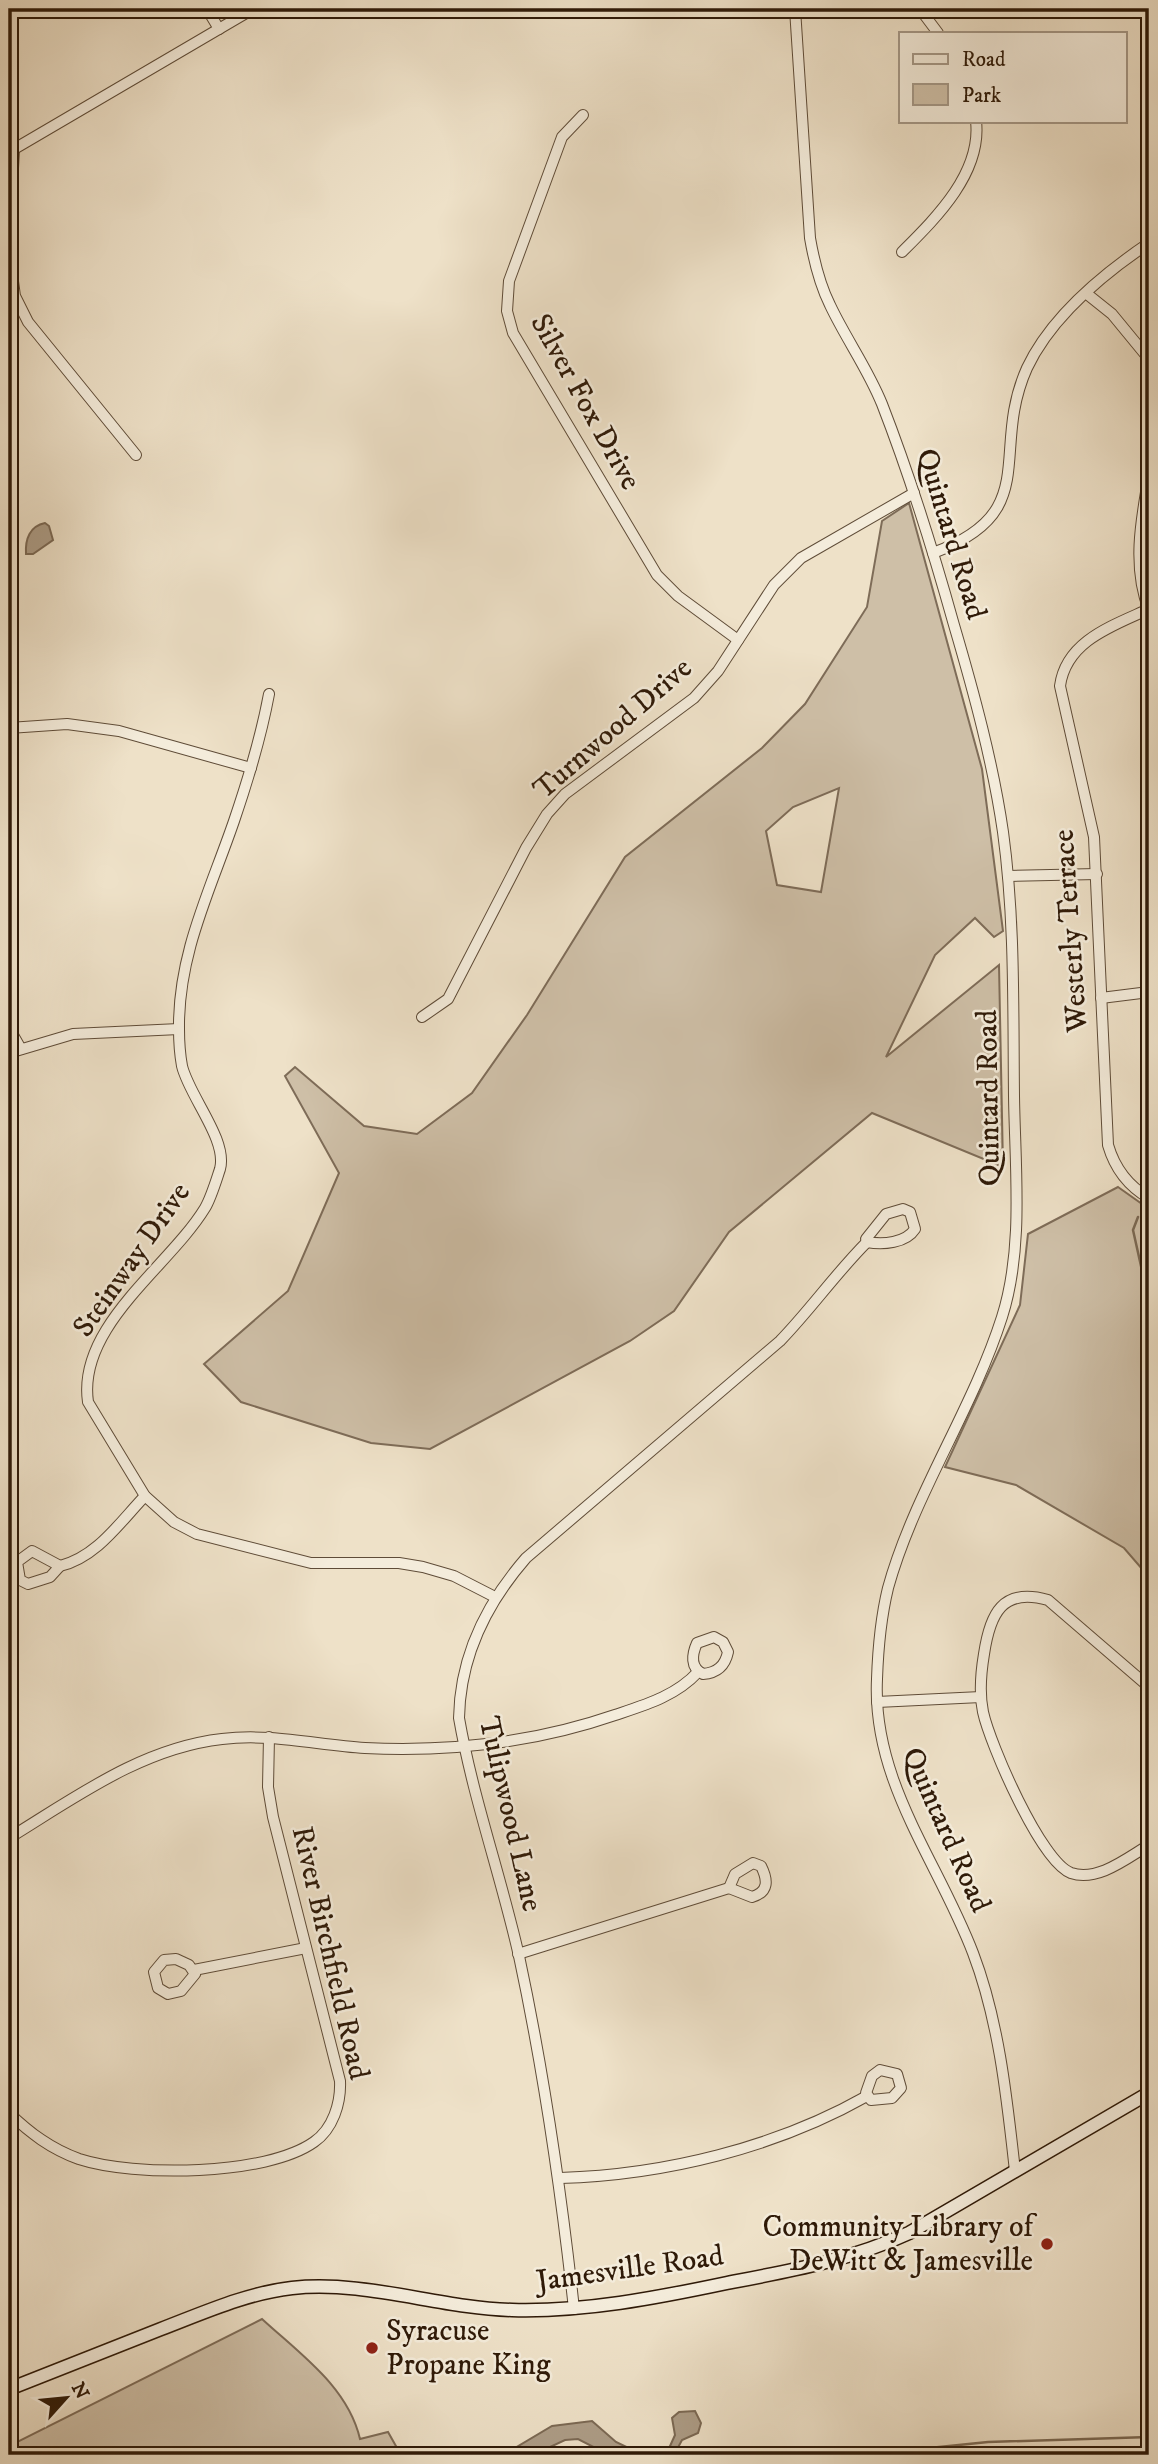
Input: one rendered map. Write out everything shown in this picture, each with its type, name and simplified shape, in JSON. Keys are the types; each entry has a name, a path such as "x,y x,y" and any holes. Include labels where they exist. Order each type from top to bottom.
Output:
{"street":[{"path":"207,9 219,29"},
{"path":"9,244 11,150 253,9"},
{"name":"Quintard Road","path":"794,9 810,238 816,273 830,306 872,378 914,493 968,675 995,787 1008,876 1013,973 1015,1166 1014,1258 1010,1289 983,1367 898,1557 887,1592 879,1643 877,1702 881,1741 895,1789 951,1901 984,1986 999,2054 1015,2171"},
{"path":"920,9 937,32"},
{"name":"Silver Fox Drive","path":"583,116 562,137 509,281 507,311 513,332 657,575 678,596 738,639"},
{"path":"902,252 960,185 975,142 975,122"},
{"path":"933,553 978,533 1002,503 1015,405 1027,369 1060,319 1087,293 1149,243"},
{"path":"9,252 15,296 28,322 136,455"},
{"path":"1087,293 1112,314 1149,359"},
{"path":"1149,475 1146,511 1139,540 1141,580 1149,610"},
{"name":"Turnwood Drive","path":"422,1017 448,999 526,849 547,814 565,794 694,698 718,671 774,585 801,558 914,493"},
{"name":"Westerly Terrace","path":"1149,610 1094,635 1079,647 1062,676 1063,709 1094,837 1108,1145 1116,1168 1132,1186 1149,1198"},
{"name":"Steinway Drive","path":"269,694 251,768 185,956 179,1029 182,1067 199,1108 215,1134 221,1166 205,1208 132,1295 100,1343 89,1365 86,1386 94,1416 145,1496 174,1522 208,1538 311,1563 399,1563 423,1567 453,1576 495,1597"},
{"path":"9,728 67,724 119,730 251,768"},
{"path":"1008,876 1097,874"},
{"path":"1101,998 1149,992"},
{"path":"9,1028 21,1049"},
{"path":"9,1053 72,1034 179,1029"},
{"name":"Tulipwood Lane","path":"575,2309 560,2178 519,1954 459,1718 463,1680 472,1646 495,1597 526,1558 780,1341 867,1242 866,1239 886,1214 900,1209 909,1212 915,1229 910,1236 903,1240 867,1242"},
{"path":"60,1566 73,1563 95,1550 145,1496"},
{"path":"1149,1687 1048,1600 1022,1597 1003,1604 989,1626 981,1697 988,1732 1004,1770 1044,1846 1060,1867 1073,1874 1091,1875 1149,1845"},
{"path":"9,1838 110,1776 147,1758 182,1746 221,1739 269,1737 363,1748 464,1746 517,1741 578,1727 673,1692 698,1672"},
{"path":"877,1702 981,1697"},
{"name":"River Birchfield Road","path":"9,2113 39,2140 64,2153 107,2166 191,2170 242,2165 301,2150 327,2128 341,2093 271,1807 268,1787 269,1737"},
{"path":"519,1954 729,1888"},
{"path":"194,1970 306,1948"},
{"name":"Jamesville Road","path":"9,2389 216,2308 265,2292 293,2288 357,2289 454,2306 512,2310 575,2309 711,2287 829,2263 872,2250 909,2233 1149,2093"},
{"path":"560,2178 641,2171 709,2157 816,2121 867,2096"}],"green space":[{"path":"909,503 982,769 1003,931 994,937 975,918 935,955 886,1057 999,965 1003,1167 872,1113 729,1232 674,1311 630,1341 430,1449 371,1443 241,1402 204,1364 288,1291 339,1173 285,1076 295,1067 364,1126 417,1134 472,1093 527,1015 625,857 762,748 805,704 867,607 882,521","holes":["839,788 821,892 777,885 766,831 793,807"]},
{"path":"1118,1187 1149,1209 1144,1257 1149,1270 1149,1577 1124,1548 1016,1485 945,1467 1020,1305 1028,1234"},
{"path":"262,2319 334,2387 354,2420 360,2439 388,2432 401,2455 9,2455 9,2446"}],"shaded area":[{"path":"45,523 49,526 53,540 33,554 26,554 26,543 30,534"},
{"path":"695,2411 701,2423 698,2433 682,2440 674,2455 666,2455 675,2435 672,2418 679,2412"},
{"path":"592,2421 616,2442 643,2455 609,2455 578,2439 565,2440 533,2455 503,2455 552,2426"}],"waterway":[{"path":"1138,1217 1133,1230 1149,1302"},
{"path":"1149,1507 1146,1512 1149,1538"},
{"path":"861,2455 988,2442 1149,2437"}],"place":[{"name":"Community Library of DeWitt & Jamesville","path":"1047,2244"},
{"name":"Syracuse Propane King","path":"372,2348"}]}
